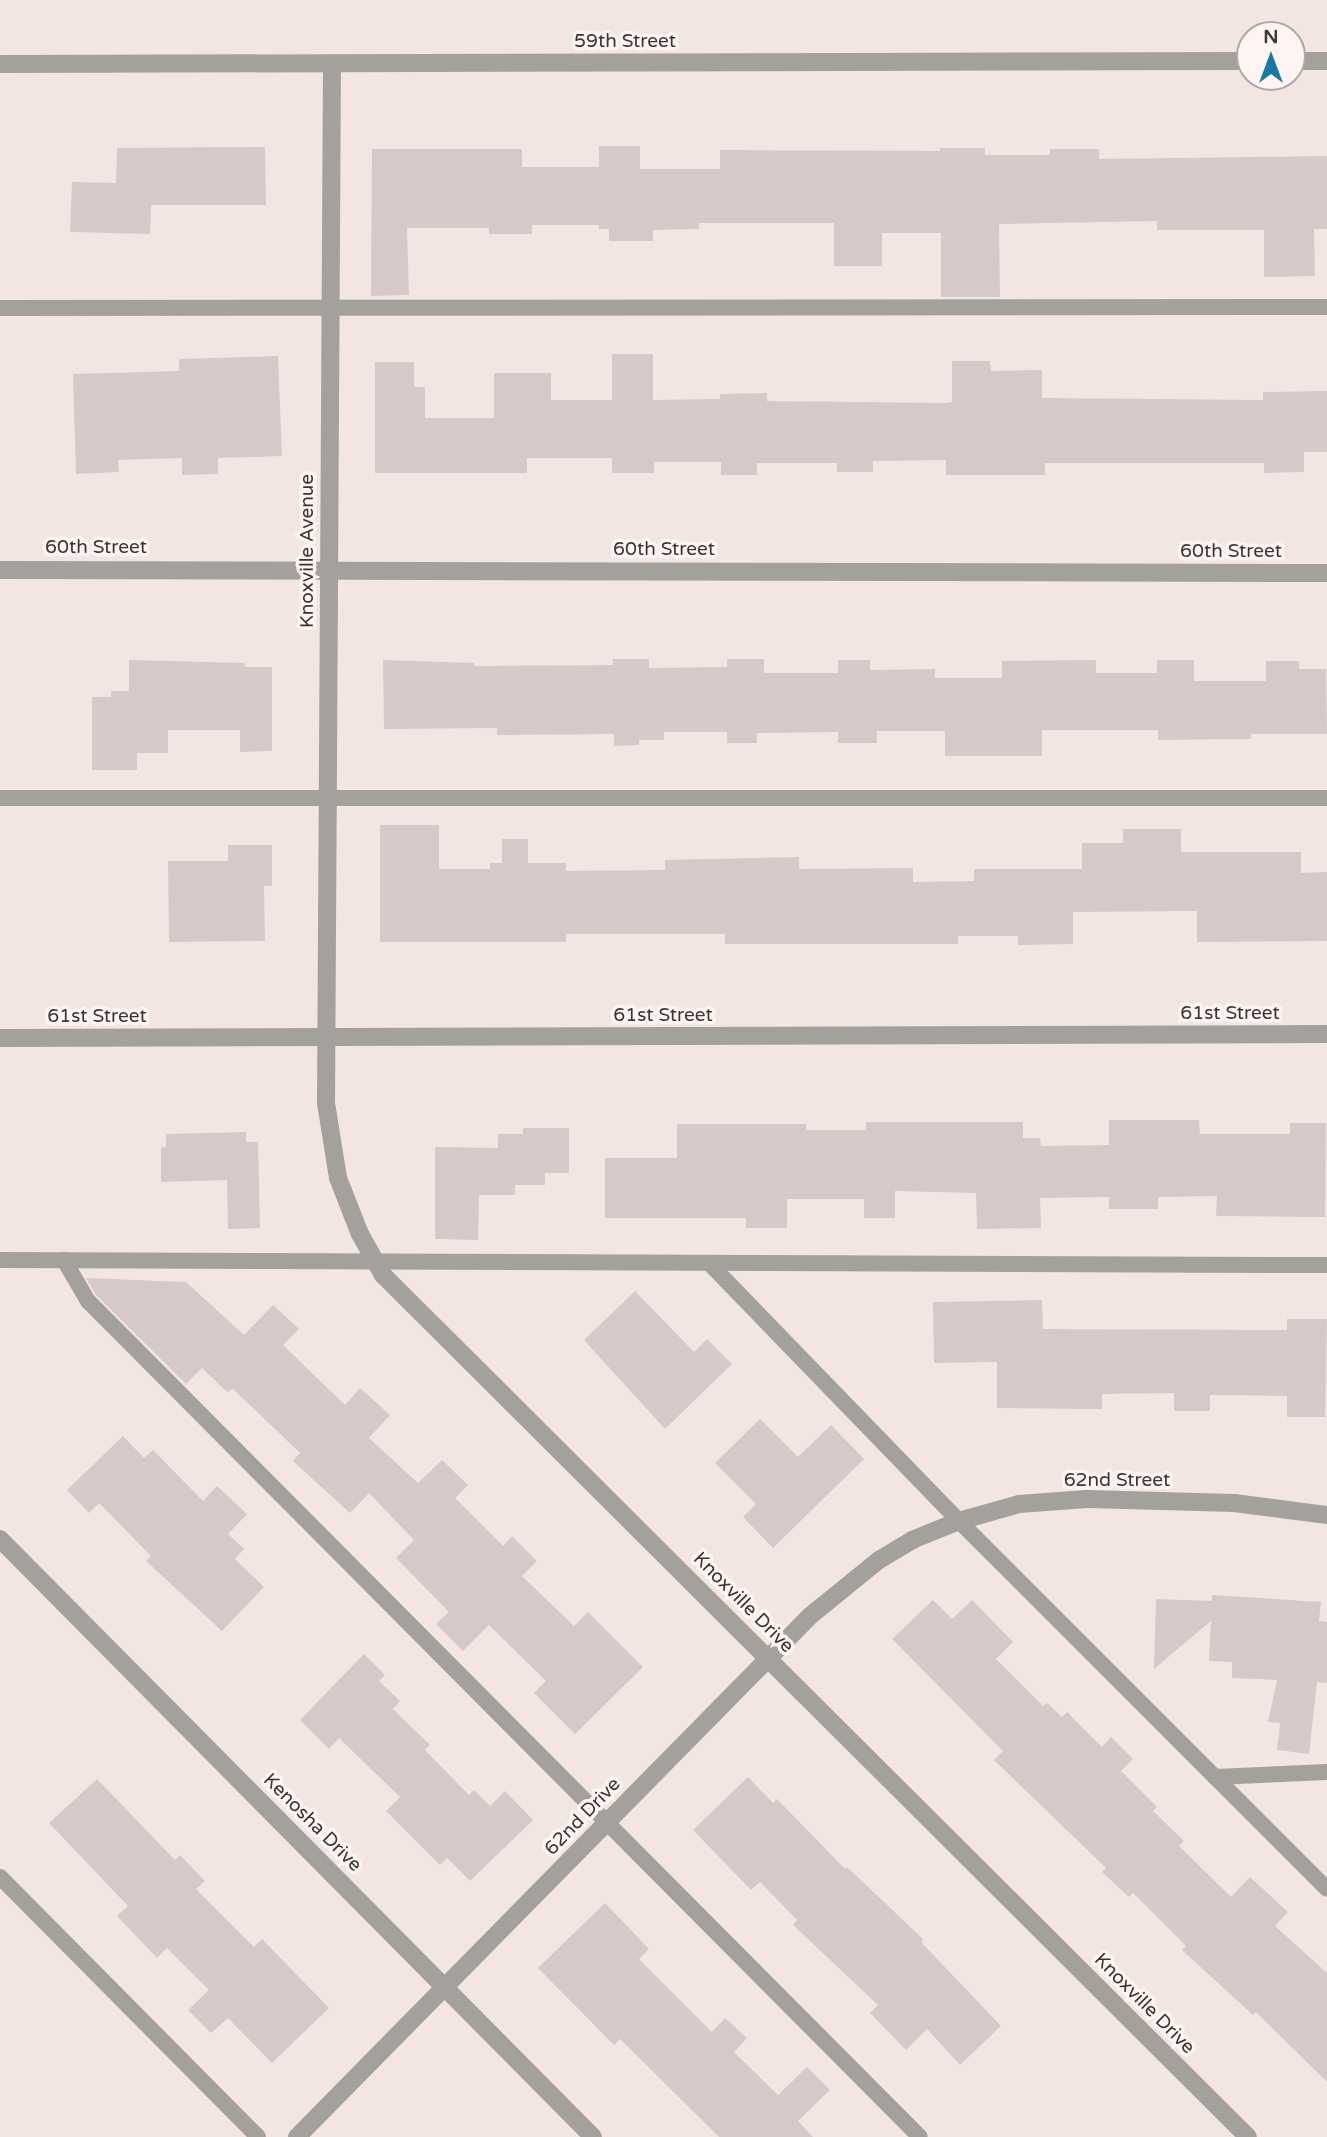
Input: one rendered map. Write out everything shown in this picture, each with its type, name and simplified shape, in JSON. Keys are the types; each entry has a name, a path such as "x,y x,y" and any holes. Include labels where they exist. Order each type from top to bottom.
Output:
{"street":[{"name":"59th Street","path":"0,64 1236,61"},
{"path":"1306,61 1327,61"},
{"name":"Knoxville Avenue","path":"326,1038 332,64"},
{"name":"60th Street","path":"0,570 1327,573"},
{"name":"61st Street","path":"0,1038 1327,1034"},
{"name":"Knoxville Drive","path":"326,1038 326,1102 338,1178 383,1276 1248,2137"},
{"name":"62nd Street","path":"912,1540 959,1521 1019,1504 1087,1499 1234,1503 1327,1514"},
{"name":"Kenosha Drive","path":"0,1539 593,2137"},
{"name":"62nd Drive","path":"297,2137 810,1616 879,1560 912,1540"}],"lane":[{"path":"0,308 1327,307"},
{"path":"0,798 1327,798"},
{"path":"0,1260 1327,1265"},
{"path":"64,1260 88,1301 920,2137"},
{"path":"709,1263 959,1521 1327,1889"},
{"path":"1215,1777 1327,1772"},
{"path":"0,1877 258,2137"}],"building":[{"path":"599,146 640,146 640,169 720,169 720,150 940,151 940,148 985,148 985,155 1050,155 1050,149 1099,149 1099,159 1327,156 1327,229 1314,229 1315,276 1264,277 1264,230 1157,230 1157,221 999,224 1000,297 941,297 941,233 882,233 882,266 834,266 834,223 699,223 699,229 653,230 653,241 609,241 609,229 599,229 599,225 532,225 532,234 489,234 489,228 407,228 409,295 371,296 372,149 522,149 522,167 599,167"},
{"path":"265,147 266,205 151,205 150,234 70,232 72,182 116,183 117,148"},
{"path":"612,354 653,354 653,400 720,399 720,394 767,393 767,401 946,403 952,402 952,361 990,361 991,371 1042,370 1042,398 1263,400 1263,392 1327,391 1327,452 1304,452 1304,472 1264,473 1264,463 1045,463 1045,475 946,475 946,460 873,461 873,472 837,472 837,463 757,463 757,475 721,475 721,462 654,462 654,473 612,473 612,458 527,458 527,473 375,473 375,362 414,362 414,387 425,387 425,418 494,418 494,373 551,373 551,400 612,400"},
{"path":"278,356 282,456 218,458 218,474 182,475 182,458 118,460 119,472 76,474 73,374 179,371 179,359"},
{"path":"613,659 649,659 649,668 727,667 727,659 764,659 764,673 838,673 838,660 870,660 870,670 935,669 935,678 1002,678 1002,661 1096,660 1096,673 1157,673 1157,660 1194,660 1194,681 1266,681 1266,661 1299,661 1299,669 1326,669 1327,734 1251,734 1251,739 1158,740 1158,730 1042,730 1042,756 945,756 945,731 877,731 877,743 838,743 838,732 757,733 757,743 727,743 727,732 664,732 664,740 639,740 639,745 614,746 614,734 497,735 497,728 384,729 383,660 474,663 474,666 613,665"},
{"path":"129,660 245,663 245,667 272,667 272,751 240,752 240,730 168,730 168,753 137,753 137,770 92,770 92,697 111,697 111,691 129,691"},
{"path":"380,825 439,825 439,869 490,869 490,863 502,863 502,839 528,839 528,863 566,863 566,871 665,870 665,860 799,857 799,869 913,868 913,882 974,881 974,869 1082,869 1082,843 1123,843 1123,829 1181,829 1181,852 1301,852 1301,873 1327,872 1327,941 1197,942 1197,911 1073,912 1073,944 1018,945 1018,936 958,936 958,944 725,944 725,934 566,934 566,942 380,942"},
{"path":"228,845 272,845 272,886 264,886 265,941 169,942 168,861 228,861"},
{"path":"1109,1120 1199,1120 1200,1134 1290,1134 1290,1123 1326,1123 1325,1217 1216,1216 1217,1196 1158,1197 1158,1209 1109,1209 1109,1197 1040,1198 1041,1228 977,1229 976,1193 895,1191 895,1218 864,1218 864,1199 787,1199 787,1228 746,1228 746,1218 605,1218 605,1158 677,1158 677,1124 806,1124 806,1130 866,1130 866,1122 1023,1122 1023,1138 1040,1138 1041,1146 1109,1145"},
{"path":"523,1128 569,1128 569,1173 545,1173 545,1185 515,1185 515,1195 479,1195 478,1240 435,1239 435,1147 498,1148 498,1134 523,1134"},
{"path":"246,1132 246,1142 258,1142 260,1228 228,1229 227,1180 161,1182 161,1148 166,1147 166,1134"},
{"path":"86,1278 186,1282 244,1335 273,1305 299,1329 283,1345 345,1405 360,1388 390,1415 369,1438 418,1483 442,1460 468,1485 455,1498 503,1546 512,1536 537,1561 522,1576 574,1626 588,1612 643,1667 575,1734 534,1693 546,1681 489,1625 463,1651 436,1624 449,1612 396,1558 414,1540 369,1493 350,1513 293,1461 300,1453 233,1389 227,1392 202,1368 186,1384 96,1295"},
{"path":"635,1291 694,1352 707,1339 732,1364 665,1429 584,1340"},
{"path":"1042,1300 1043,1329 1287,1330 1287,1319 1327,1319 1325,1417 1287,1417 1287,1396 1210,1395 1210,1411 1174,1411 1174,1393 1102,1394 1102,1409 997,1408 997,1362 934,1363 933,1302"},
{"path":"760,1419 798,1457 831,1425 864,1459 773,1548 743,1517 756,1504 715,1463"},
{"path":"123,1436 144,1458 153,1450 203,1501 217,1486 247,1514 228,1534 244,1549 235,1559 264,1587 222,1631 146,1561 151,1556 99,1503 89,1513 67,1490"},
{"path":"1212,1595 1321,1602 1319,1621 1327,1622 1327,1683 1317,1682 1309,1754 1277,1750 1280,1723 1268,1722 1277,1680 1232,1678 1232,1662 1209,1661 1211,1621 1154,1669 1156,1599 1212,1601"},
{"path":"933,1600 952,1619 972,1600 1013,1642 996,1659 1043,1706 1047,1703 1062,1717 1067,1712 1102,1747 1111,1737 1133,1759 1121,1771 1157,1807 1153,1811 1184,1841 1179,1846 1231,1897 1250,1877 1288,1912 1275,1926 1327,1973 1327,2082 1256,2012 1253,2015 1182,1950 1186,1946 1133,1893 1129,1897 1102,1872 1106,1868 994,1760 1003,1751 892,1639"},
{"path":"364,1654 385,1675 379,1681 400,1701 393,1709 430,1745 425,1750 469,1795 474,1790 490,1806 505,1791 533,1820 470,1881 447,1858 440,1865 386,1811 400,1797 339,1738 329,1749 300,1720"},
{"path":"748,1777 773,1803 777,1799 845,1869 847,1867 923,1939 921,1942 1001,2026 960,2065 927,2029 906,2050 870,2013 878,2005 793,1925 797,1920 760,1882 751,1890 693,1830"},
{"path":"97,1779 175,1860 180,1855 205,1881 196,1889 254,1947 262,1939 329,2008 272,2063 228,2018 211,2033 188,2010 209,1990 167,1948 157,1958 117,1916 128,1906 49,1823"},
{"path":"605,1903 649,1949 639,1959 712,2032 725,2018 747,2038 734,2052 778,2095 807,2067 830,2090 798,2121 813,2137 719,2137 620,2039 614,2045 538,1968"}]}
